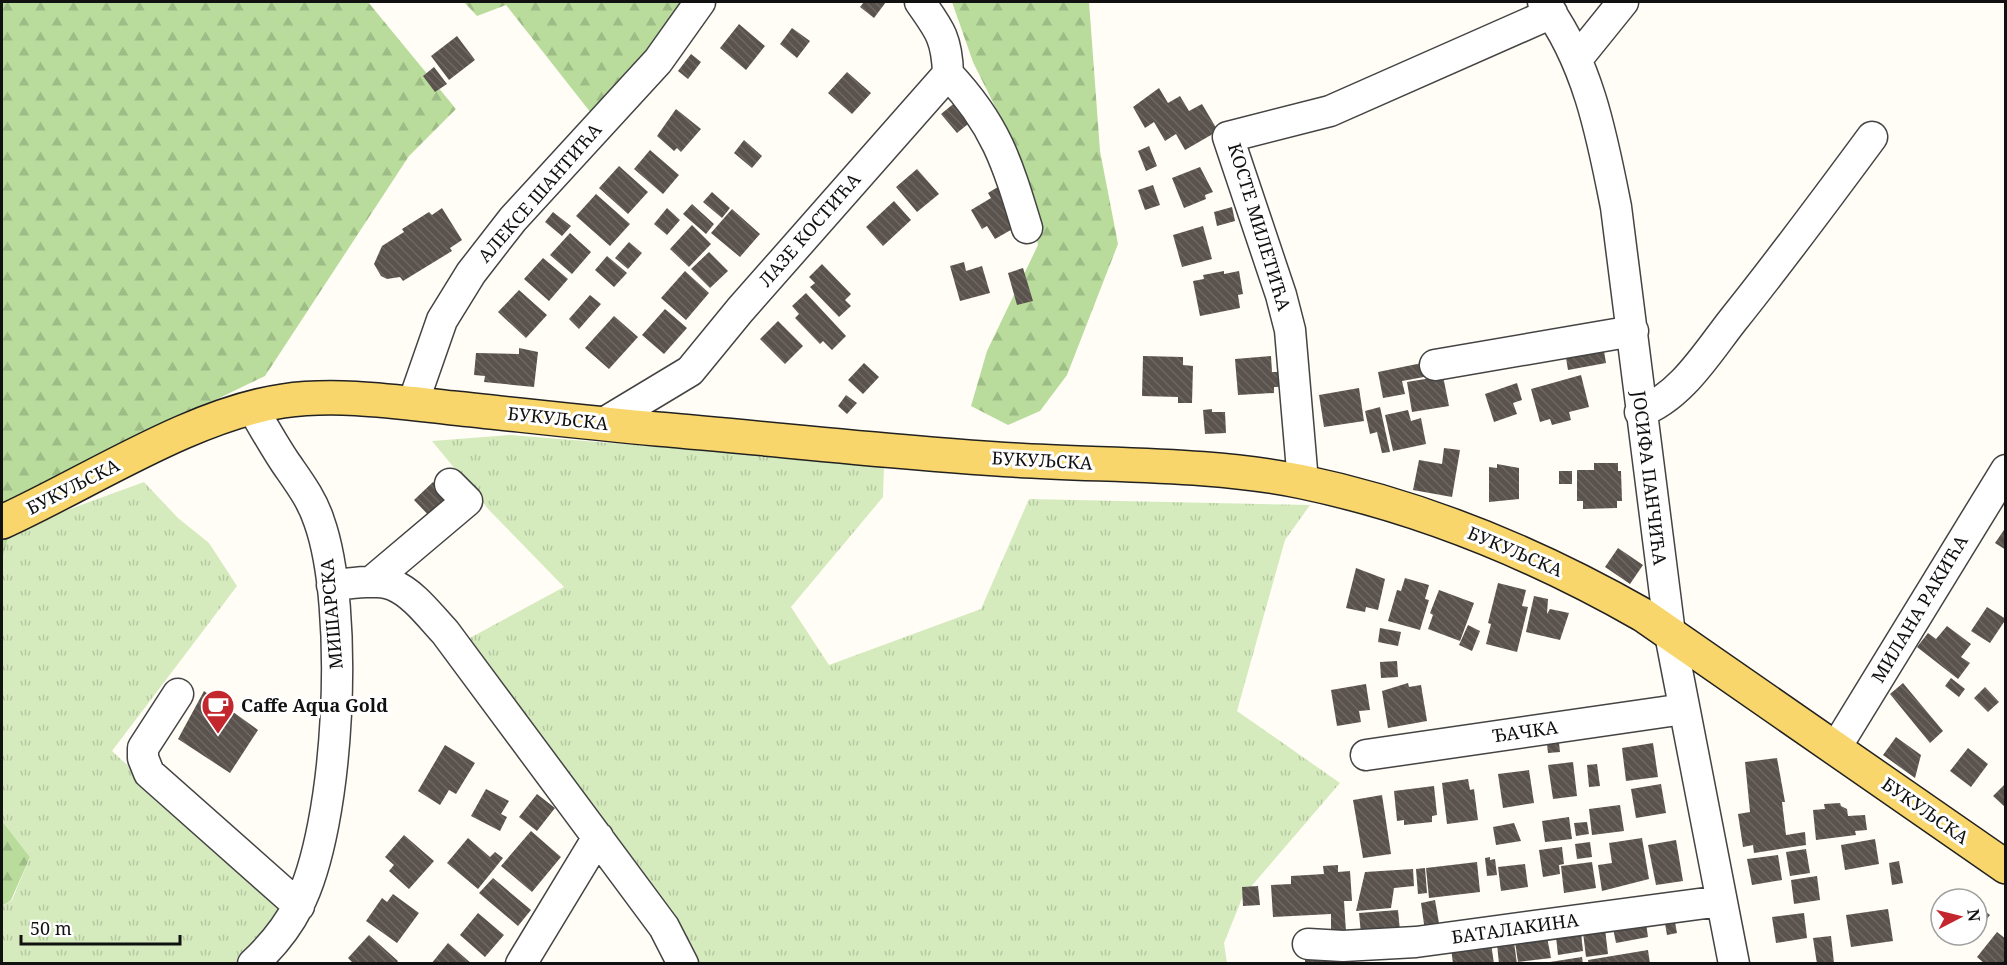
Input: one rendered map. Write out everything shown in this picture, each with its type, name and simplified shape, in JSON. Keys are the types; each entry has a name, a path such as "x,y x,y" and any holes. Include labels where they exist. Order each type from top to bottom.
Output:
{"main road":[{"name":"БУКУЉСКА","path":"2,522 181,434 252,408 308,399 413,404 602,424 1011,460 1245,474 1303,482 1407,511 1508,548 1600,591 1670,634 2006,867"}],"street":[{"name":"АЛЕКСЕ ШАНТИЋА","path":"413,404 440,326 471,273 513,219 658,61 700,2"},
{"path":"920,2 939,29 947,50 948,74 982,114 1008,164 1027,228"},
{"path":"1577,59 1623,2"},
{"name":"ЈОСИФА ПАНЧИЋА","path":"1547,7 1577,59 1603,143 1616,207 1633,331 1640,412 1670,634 1734,963"},
{"name":"КОСТЕ МИЛЕТИЋА","path":"1303,482 1290,330 1281,295 1228,137 1330,111 1547,7"},
{"name":"ЛАЗЕ КОСТИЋА","path":"602,424 690,371 740,310 948,74"},
{"path":"1640,412 1656,406 1686,379 1776,267 1872,136"},
{"path":"1435,365 1633,331"},
{"name":"МИШАРСКА","path":"252,408 314,508 327,549 332,585 337,682 335,732 323,832 298,906 282,931 254,963"},
{"name":"МИЛАНА РАКИЋА","path":"1835,749 2006,470"},
{"path":"371,582 467,501 450,484"},
{"path":"332,585 371,582 392,584 411,597 445,632 664,927 683,963"},
{"path":"178,694 143,748 143,758 150,774 298,906"},
{"name":"ЂАЧКА","path":"1366,755 1684,710"},
{"path":"521,963 598,837"},
{"name":"БАТАЛАКИНА","path":"1308,944 1343,946 1416,942 1721,901"}],"green space":[{"path":"2,2 368,2 456,109 409,156 265,376 3,503 10,531 2,560"},
{"path":"464,2 690,2 655,51 591,113 506,5 477,16"},
{"path":"952,2 1089,2 1100,151 1118,244 1067,375 1040,411 1008,425 971,406 987,351 1038,245 1020,157 973,62"},
{"path":"510,435 884,465 883,497 791,607 829,665 981,609 1029,499 1310,505 1285,540 1237,711 1340,783 1243,896 1224,943 1227,963 699,963 675,914 468,639 564,587 489,510 432,441"},
{"path":"144,482 178,518 209,543 237,586 112,751 283,908 251,952 236,963 2,963 2,906 12,900 30,857 2,821 2,560 10,531"},
{"path":"2,821 30,857 11,900 2,906"}],"building":[{"path":"864,2 886,2 874,18 860,7"},
{"path":"739,24 765,46 746,70 720,48"},
{"path":"792,28 810,41 797,58 780,44"},
{"path":"457,36 475,60 449,80 431,56"},
{"path":"691,54 701,62 688,79 678,71"},
{"path":"434,67 447,84 435,92 423,76"},
{"path":"847,72 871,93 852,114 828,93"},
{"path":"1159,88 1168,103 1180,96 1189,111 1202,104 1218,131 1185,150 1176,134 1165,141 1154,122 1145,128 1133,107"},
{"path":"957,101 973,120 957,133 941,114"},
{"path":"676,109 701,129 681,152 677,148 674,151 657,136"},
{"path":"744,140 762,156 752,168 734,153"},
{"path":"1149,146 1157,166 1146,171 1138,151"},
{"path":"650,150 679,175 663,194 634,169"},
{"path":"619,166 648,192 628,214 599,188"},
{"path":"1200,167 1213,192 1205,195 1206,199 1184,208 1172,178"},
{"path":"917,169 939,194 917,212 896,187"},
{"path":"1001,185 1010,202 1003,206 1016,227 995,239 987,226 982,229 971,210 991,198 988,193"},
{"path":"1153,185 1160,205 1145,210 1138,190"},
{"path":"712,192 730,208 722,218 703,202"},
{"path":"596,194 630,224 610,246 576,216"},
{"path":"894,201 911,220 883,246 866,227"},
{"path":"692,204 714,224 706,234 683,214"},
{"path":"1232,207 1235,221 1217,226 1214,212"},
{"path":"442,208 462,240 450,248 452,251 403,281 400,277 387,279 381,276 374,264 382,246 404,232 402,229 429,212 432,215"},
{"path":"667,208 680,220 667,235 654,224"},
{"path":"732,209 760,234 740,257 711,233"},
{"path":"553,212 571,226 562,236 545,222"},
{"path":"692,225 711,244 689,267 670,249"},
{"path":"1203,226 1212,259 1182,267 1173,235"},
{"path":"570,233 591,252 572,274 550,255"},
{"path":"629,242 642,253 628,269 615,258"},
{"path":"709,252 728,271 710,288 691,269"},
{"path":"607,256 627,273 614,287 595,270"},
{"path":"543,258 568,279 549,301 524,279"},
{"path":"964,262 966,271 982,266 990,293 960,301 950,266"},
{"path":"822,264 851,294 845,300 851,306 839,317 810,287 815,283 809,277"},
{"path":"1023,268 1033,301 1017,305 1008,273"},
{"path":"685,271 709,293 686,320 661,298"},
{"path":"1224,271 1224,274 1239,271 1243,294 1238,295 1240,308 1200,316 1193,281 1204,279 1203,275"},
{"path":"519,290 547,315 526,338 498,312"},
{"path":"806,293 846,336 832,350 823,341 820,344 795,318 799,314 792,306"},
{"path":"590,295 601,304 579,329 569,319"},
{"path":"665,309 687,328 664,354 642,335"},
{"path":"614,316 638,337 609,369 585,348"},
{"path":"778,321 803,346 785,364 760,339"},
{"path":"1603,345 1606,363 1568,370 1565,352"},
{"path":"519,348 538,352 534,387 484,382 485,376 474,375 476,353 519,354"},
{"path":"1143,356 1183,357 1183,365 1193,366 1192,403 1178,403 1178,397 1142,396"},
{"path":"1271,356 1272,372 1278,372 1279,387 1274,387 1274,393 1238,395 1235,359"},
{"path":"864,363 879,377 863,394 848,380"},
{"path":"1422,363 1424,377 1402,381 1405,394 1383,398 1378,372"},
{"path":"1581,375 1589,407 1569,412 1571,420 1552,425 1550,419 1540,422 1531,389"},
{"path":"1443,376 1449,406 1412,412 1407,382"},
{"path":"1517,383 1522,400 1513,403 1517,414 1494,422 1485,394"},
{"path":"1359,388 1364,421 1324,427 1319,395"},
{"path":"846,395 857,403 847,414 838,406"},
{"path":"1380,407 1390,452 1382,453 1377,432 1370,434 1365,411"},
{"path":"1212,409 1212,412 1225,412 1226,433 1205,434 1203,410"},
{"path":"1408,410 1411,421 1421,418 1426,444 1393,451 1385,415"},
{"path":"1444,448 1460,450 1452,497 1413,490 1419,460 1442,464"},
{"path":"1594,463 1618,463 1618,471 1621,471 1622,501 1617,501 1617,508 1583,509 1583,501 1577,501 1577,470 1594,470"},
{"path":"1497,464 1519,468 1519,499 1489,502 1489,467 1497,468"},
{"path":"1559,471 1572,471 1572,484 1559,484"},
{"path":"433,482 455,505 436,523 414,500"},
{"path":"2006,527 2006,550 1995,543"},
{"path":"1618,548 1643,565 1630,584 1605,567"},
{"path":"1356,568 1385,579 1378,610 1366,607 1365,612 1346,608"},
{"path":"1405,578 1429,585 1425,599 1429,600 1420,630 1388,621 1397,590 1401,591"},
{"path":"1498,583 1526,590 1522,606 1528,607 1517,652 1486,644 1491,624 1488,623"},
{"path":"1439,590 1474,603 1460,641 1428,629 1433,615 1430,613"},
{"path":"1534,596 1548,599 1547,614 1550,609 1569,613 1560,640 1526,632"},
{"path":"1987,607 2006,619 1990,643 1971,631"},
{"path":"1468,625 1480,631 1472,651 1459,645"},
{"path":"1947,626 1971,644 1961,657 1970,663 1958,679 1917,647 1928,633 1936,639"},
{"path":"1380,628 1401,632 1398,646 1378,642"},
{"path":"1397,661 1398,677 1381,678 1380,662"},
{"path":"1951,678 1965,689 1959,697 1945,686"},
{"path":"1408,683 1409,687 1421,685 1427,721 1388,728 1382,691"},
{"path":"1903,683 1943,731 1930,743 1890,694"},
{"path":"1366,684 1370,710 1359,711 1361,722 1337,726 1331,690"},
{"path":"1985,687 1999,702 1988,712 1974,698"},
{"name":"Caffe Aqua Gold","path":"204,691 258,730 230,773 178,739"},
{"path":"1896,737 1921,755 1915,778 1883,755"},
{"path":"1559,743 1560,752 1548,753 1547,744"},
{"path":"1653,743 1658,777 1626,781 1622,748"},
{"path":"445,745 475,763 456,794 449,790 440,805 418,791"},
{"path":"1968,748 1988,764 1971,787 1950,771"},
{"path":"1777,758 1785,802 1782,802 1786,835 1805,832 1806,845 1754,853 1753,845 1743,847 1738,814 1750,812 1745,762"},
{"path":"1573,762 1577,796 1553,799 1548,765"},
{"path":"1597,764 1600,786 1589,787 1587,765"},
{"path":"1529,770 1534,803 1503,808 1498,774"},
{"path":"1468,779 1470,790 1474,789 1478,820 1447,824 1442,783"},
{"path":"2006,783 2006,808 1993,796"},
{"path":"1661,784 1666,813 1636,818 1631,789"},
{"path":"1434,786 1437,815 1432,816 1432,822 1404,825 1404,820 1397,821 1394,791"},
{"path":"486,789 509,801 501,814 507,817 500,831 471,816"},
{"path":"537,794 555,808 537,831 519,817"},
{"path":"1382,795 1391,854 1363,858 1353,800"},
{"path":"1840,803 1847,809 1848,816 1865,815 1867,830 1855,831 1856,835 1816,840 1813,810 1825,809 1824,804"},
{"path":"1620,805 1624,831 1592,835 1589,809"},
{"path":"1569,817 1572,839 1545,842 1542,821"},
{"path":"1587,822 1589,834 1576,836 1574,823"},
{"path":"1514,823 1521,841 1496,845 1493,827"},
{"path":"531,831 561,857 532,892 501,866"},
{"path":"404,835 434,861 409,889 389,871 394,865 385,857"},
{"path":"468,838 490,857 495,852 503,858 478,889 447,863"},
{"path":"1642,838 1649,879 1602,891 1598,865 1612,863 1609,843"},
{"path":"1875,839 1879,864 1845,870 1841,845"},
{"path":"1676,840 1683,881 1656,885 1648,845"},
{"path":"1590,842 1592,857 1577,859 1575,844"},
{"path":"1562,847 1564,864 1559,865 1560,874 1543,877 1539,850"},
{"path":"1806,849 1810,873 1790,876 1786,852"},
{"path":"1778,855 1782,880 1752,885 1747,859"},
{"path":"1490,857 1490,860 1495,859 1497,875 1487,876 1485,858"},
{"path":"1899,861 1903,883 1892,885 1889,863"},
{"path":"1477,862 1480,892 1429,898 1426,868"},
{"path":"1592,862 1596,888 1564,893 1561,866"},
{"path":"1525,864 1528,887 1501,891 1498,867"},
{"path":"1338,865 1338,872 1350,871 1352,901 1344,901 1346,932 1331,932 1331,914 1273,917 1271,885 1291,884 1291,876 1324,874 1323,866"},
{"path":"1425,868 1427,893 1418,894 1416,869"},
{"path":"1413,869 1414,886 1394,888 1391,908 1356,911 1365,872"},
{"path":"1817,876 1820,900 1794,904 1791,880"},
{"path":"493,878 531,910 518,926 479,893"},
{"path":"1258,886 1260,905 1243,906 1242,887"},
{"path":"393,894 419,913 397,943 366,921 382,898 387,902"},
{"path":"1435,900 1440,929 1425,931 1421,903"},
{"path":"1888,909 1893,941 1851,947 1846,915"},
{"path":"1398,910 1400,931 1361,934 1359,913"},
{"path":"478,913 504,935 485,957 460,935"},
{"path":"1804,913 1807,938 1776,943 1772,917"},
{"path":"1674,917 1677,933 1667,935 1664,918"},
{"path":"1646,923 1648,937 1616,943 1613,928"},
{"path":"1605,929 1608,954 1586,957 1583,932"},
{"path":"1997,932 2006,939 2006,964 1985,964 1977,957 1985,947 1989,947 1989,942"},
{"path":"1581,933 1583,951 1558,955 1556,937"},
{"path":"369,935 398,961 396,964 354,964 348,958"},
{"path":"1831,936 1834,963 1817,964 1813,938"},
{"path":"1547,937 1551,958 1518,962 1515,942"},
{"path":"1514,942 1517,964 1499,964 1497,944"},
{"path":"448,943 472,964 431,964"},
{"path":"1491,943 1494,964 1453,964 1451,948"},
{"path":"1648,950 1650,964 1589,964 1588,960"},
{"path":"1337,957 1338,964 1305,964 1305,960"},
{"path":"1582,957 1583,964 1550,964 1550,962"}],"place":[{"name":"Caffe Aqua Gold","path":"218,735"}]}
